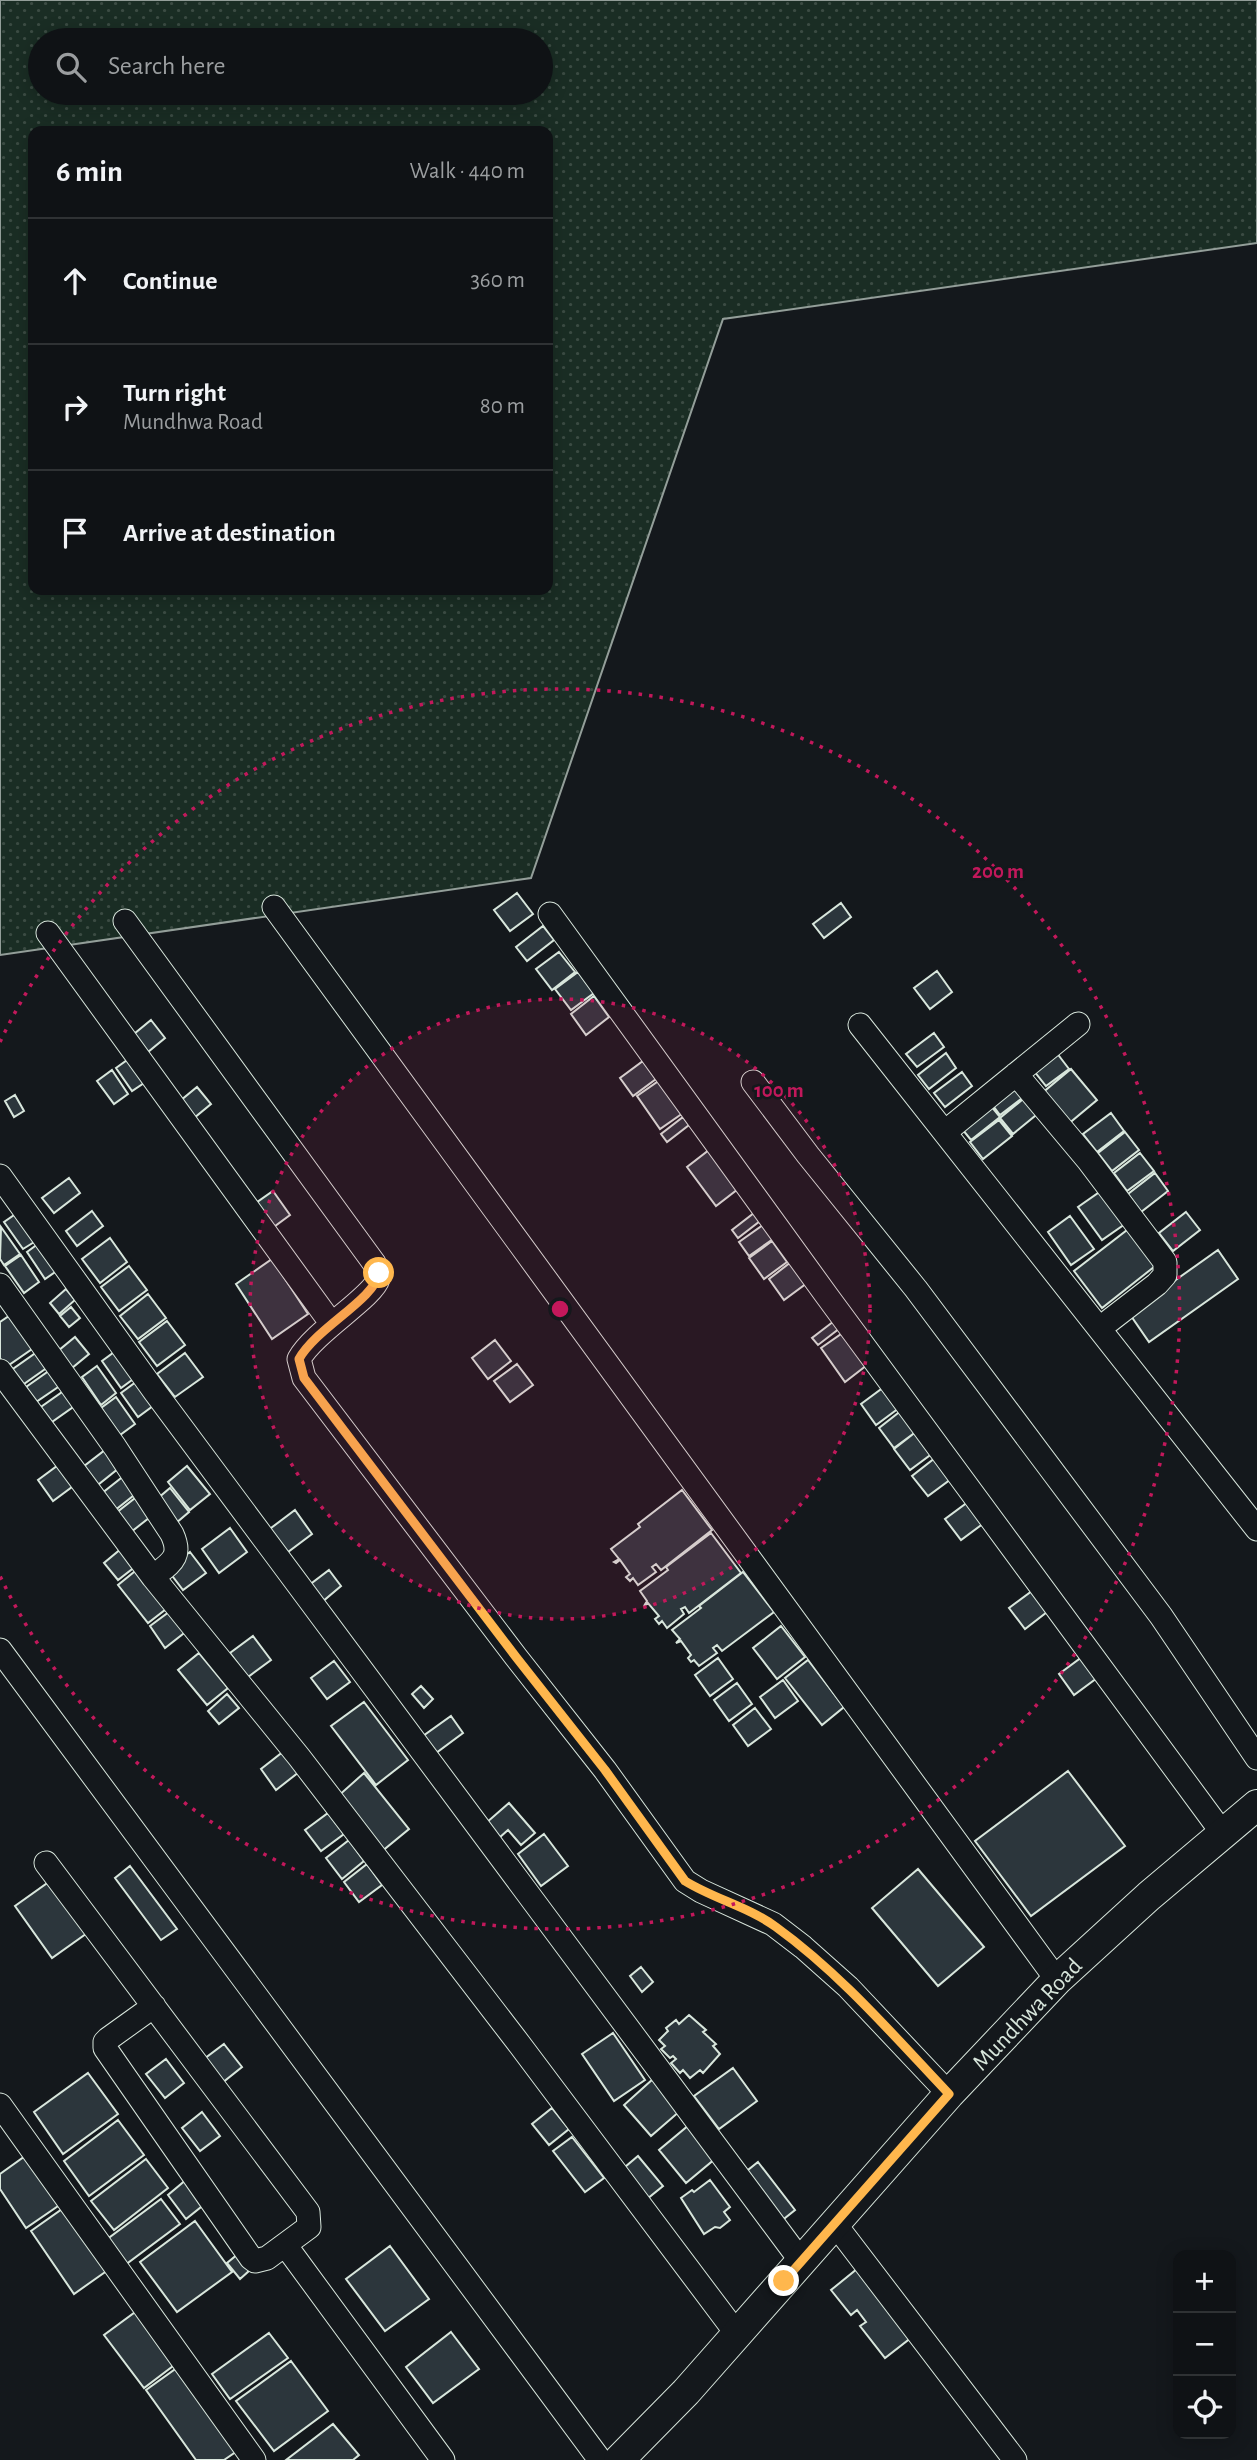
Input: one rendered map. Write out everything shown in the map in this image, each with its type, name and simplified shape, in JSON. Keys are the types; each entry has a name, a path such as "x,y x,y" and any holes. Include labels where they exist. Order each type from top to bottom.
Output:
{"main road":[{"name":"Mundhwa Road","path":"620,2460 686,2392 949,2094 1057,1980 1149,1896 1257,1805"}],"street":[{"path":"274,907 1057,1980"},
{"path":"550,914 843,1318 1224,1835"},
{"path":"125,920 379,1273 370,1292 306,1347 299,1359 304,1378 605,1770 685,1881 773,1924 803,1947 848,1987 949,2094"},
{"path":"48,933 331,1323"},
{"path":"945,1132 1077,1024"},
{"path":"860,1025 1257,1529"},
{"path":"1016,1074 1088,1160 1165,1262 1165,1275 1157,1284 1100,1328"},
{"path":"752,1082 916,1289 1161,1616 1257,1758"},
{"path":"0,1176 155,1392 801,2262"},
{"path":"0,1285 115,1447 172,1534 178,1546 177,1555 153,1577"},
{"path":"0,1371 153,1577 299,1757 737,2334"},
{"path":"0,1650 600,2460"},
{"path":"46,1863 154,2006 308,2212 309,2227 286,2246 261,2261 251,2258 107,2054 105,2042 154,2006"},
{"path":"0,2105 254,2460"},
{"path":"835,2224 1015,2460"},
{"path":"286,2246 443,2460"}],"green space":[{"path":"0,0 1257,0 1257,243 723,319 531,878 0,955"}],"building":[{"path":"517,893 533,914 510,931 494,910"},
{"path":"841,903 851,917 824,938 813,924"},
{"path":"543,926 554,940 527,961 516,947"},
{"path":"559,952 575,972 552,990 536,969"},
{"path":"937,971 952,992 930,1009 914,988"},
{"path":"578,972 594,993 571,1010 555,989"},
{"path":"594,996 609,1017 586,1035 571,1014"},
{"path":"151,1020 165,1038 148,1052 134,1034"},
{"path":"934,1033 944,1047 917,1067 906,1054"},
{"path":"1053,1048 1069,1069 1046,1086 1030,1066"},
{"path":"946,1053 956,1068 929,1089 918,1075"},
{"path":"130,1058 147,1081 132,1091 116,1068"},
{"path":"643,1061 656,1079 633,1096 620,1078"},
{"path":"1071,1069 1097,1100 1067,1125 1041,1094"},
{"path":"112,1070 128,1094 114,1104 97,1081"},
{"path":"962,1072 972,1086 945,1107 934,1093"},
{"path":"1016,1077 1029,1093 1000,1115 988,1099"},
{"path":"660,1080 683,1113 660,1129 637,1096"},
{"path":"197,1087 211,1104 194,1118 180,1101"},
{"path":"15,1095 24,1111 14,1117 5,1101"},
{"path":"1028,1095 1041,1111 1013,1134 1000,1118"},
{"path":"987,1101 1000,1117 971,1140 958,1124"},
{"path":"1111,1113 1124,1131 1097,1152 1083,1134"},
{"path":"683,1117 689,1125 667,1142 661,1134"},
{"path":"999,1120 1012,1136 983,1159 970,1142"},
{"path":"1125,1132 1139,1150 1112,1171 1098,1153"},
{"path":"709,1150 738,1189 716,1206 687,1167"},
{"path":"1140,1153 1154,1171 1127,1191 1114,1173"},
{"path":"1155,1173 1168,1191 1141,1212 1128,1194"},
{"path":"69,1178 80,1193 54,1213 42,1198"},
{"path":"273,1191 290,1215 271,1229 253,1205"},
{"path":"1101,1191 1125,1224 1102,1240 1078,1207"},
{"path":"20,1211 39,1239 23,1249 4,1222"},
{"path":"92,1211 103,1226 77,1246 66,1231"},
{"path":"1186,1212 1200,1230 1173,1251 1159,1233"},
{"path":"754,1213 760,1221 738,1238 732,1230"},
{"path":"1070,1216 1094,1249 1071,1265 1048,1232"},
{"path":"763,1225 773,1239 749,1256 739,1242"},
{"path":"1,1227 20,1254 4,1265 0,1259"},
{"path":"1131,1227 1159,1263 1102,1308 1074,1271"},
{"path":"110,1238 127,1262 100,1283 82,1259"},
{"path":"42,1241 61,1268 45,1279 27,1252"},
{"path":"772,1241 787,1262 764,1279 749,1258"},
{"path":"1218,1250 1238,1279 1149,1342 1129,1313"},
{"path":"21,1255 39,1282 24,1293 5,1266"},
{"path":"272,1259 308,1314 272,1339 236,1284"},
{"path":"791,1262 807,1283 784,1300 769,1279"},
{"path":"129,1266 147,1290 119,1311 101,1287"},
{"path":"66,1289 75,1300 59,1314 50,1303"},
{"path":"148,1294 166,1318 138,1339 120,1316"},
{"path":"71,1307 80,1318 69,1327 60,1316"},
{"path":"12,1314 35,1347 6,1367 0,1358 0,1322"},
{"path":"167,1321 185,1345 157,1366 139,1342"},
{"path":"834,1321 840,1328 818,1345 812,1338"},
{"path":"844,1332 867,1365 845,1382 821,1348"},
{"path":"75,1337 89,1354 72,1368 58,1351"},
{"path":"495,1340 511,1361 488,1379 472,1358"},
{"path":"117,1350 136,1377 121,1388 102,1361"},
{"path":"37,1352 48,1367 21,1386 10,1371"},
{"path":"185,1353 203,1377 175,1397 157,1374"},
{"path":"517,1364 533,1385 510,1402 494,1381"},
{"path":"97,1366 116,1393 101,1405 82,1377"},
{"path":"53,1368 64,1383 36,1402 26,1387"},
{"path":"140,1379 157,1403 138,1417 121,1393"},
{"path":"884,1387 899,1408 876,1425 861,1404"},
{"path":"65,1390 76,1405 49,1424 38,1409"},
{"path":"116,1397 135,1424 120,1435 101,1408"},
{"path":"902,1410 917,1431 894,1448 879,1428"},
{"path":"917,1431 933,1453 910,1470 894,1449"},
{"path":"105,1450 119,1468 94,1488 79,1470"},
{"path":"935,1458 951,1479 928,1496 912,1476"},
{"path":"61,1463 76,1484 53,1501 38,1480"},
{"path":"187,1466 210,1494 190,1510 168,1482"},
{"path":"125,1475 138,1492 114,1511 101,1494"},
{"path":"170,1488 189,1512 176,1523 157,1499"},
{"path":"682,1490 712,1530 661,1570 656,1564 652,1567 656,1572 638,1585 633,1578 630,1581 626,1577 630,1574 620,1560 614,1562 619,1559 611,1549"},
{"path":"139,1495 154,1514 131,1532 116,1513"},
{"path":"968,1502 984,1523 961,1540 945,1519"},
{"path":"295,1510 312,1534 284,1555 267,1531"},
{"path":"230,1528 247,1552 219,1573 202,1549"},
{"path":"711,1533 741,1573 689,1613 685,1607 681,1609 684,1614 667,1628 662,1621 659,1624 655,1619 659,1616 648,1603 644,1606 647,1601 640,1591 668,1570 666,1567"},
{"path":"122,1548 136,1566 118,1580 104,1563"},
{"path":"190,1552 206,1573 183,1590 167,1569"},
{"path":"139,1568 170,1606 148,1623 118,1585"},
{"path":"329,1570 341,1586 322,1602 308,1586"},
{"path":"743,1572 774,1612 722,1651 717,1645 713,1648 717,1653 699,1666 694,1660 691,1662 688,1658 691,1655 681,1641 676,1643 680,1639 672,1630"},
{"path":"1032,1591 1047,1612 1025,1629 1009,1608"},
{"path":"173,1609 188,1630 165,1648 150,1626"},
{"path":"781,1626 805,1657 777,1679 753,1648"},
{"path":"253,1636 271,1660 248,1677 230,1653"},
{"path":"199,1653 228,1688 207,1705 178,1670"},
{"path":"1082,1657 1097,1678 1074,1695 1059,1674"},
{"path":"718,1658 733,1679 710,1696 695,1675"},
{"path":"808,1660 844,1707 822,1725 785,1678"},
{"path":"334,1661 350,1682 327,1699 311,1678"},
{"path":"783,1680 798,1701 775,1718 760,1697"},
{"path":"737,1683 752,1704 729,1721 714,1700"},
{"path":"421,1686 433,1699 424,1708 412,1694"},
{"path":"227,1694 239,1708 219,1724 208,1711"},
{"path":"364,1702 408,1760 376,1785 331,1726"},
{"path":"755,1708 771,1729 748,1746 733,1725"},
{"path":"451,1716 463,1733 436,1753 423,1736"},
{"path":"284,1751 299,1772 276,1790 261,1769"},
{"path":"1068,1771 1125,1846 1031,1916 975,1841"},
{"path":"364,1773 409,1829 381,1852 337,1797"},
{"path":"509,1803 535,1833 521,1845 508,1830 499,1838 486,1823"},
{"path":"328,1813 344,1834 321,1851 305,1830"},
{"path":"544,1834 568,1866 541,1886 518,1854"},
{"path":"349,1840 364,1861 342,1879 326,1858"},
{"path":"367,1864 382,1885 359,1902 344,1882"},
{"path":"130,1866 177,1929 161,1940 115,1878"},
{"path":"918,1869 984,1947 938,1986 872,1908"},
{"path":"53,1879 90,1931 52,1958 15,1906"},
{"path":"641,1967 653,1982 642,1992 630,1976"},
{"path":"689,2015 706,2030 703,2032 716,2044 713,2046 720,2054 703,2073 700,2070 690,2078 683,2070 680,2073 671,2063 676,2059 673,2056 670,2058 661,2049 665,2046 659,2040 668,2031 666,2028 676,2020 679,2024"},
{"path":"613,2033 645,2080 614,2101 582,2054"},
{"path":"224,2044 242,2067 222,2083 204,2059"},
{"path":"166,2059 184,2083 165,2098 146,2074"},
{"path":"733,2068 757,2101 719,2129 694,2096"},
{"path":"88,2073 118,2114 63,2154 34,2112"},
{"path":"653,2079 680,2111 651,2136 624,2105"},
{"path":"552,2108 569,2129 549,2145 532,2124"},
{"path":"202,2112 220,2136 200,2151 182,2128"},
{"path":"118,2120 144,2155 89,2196 64,2161"},
{"path":"689,2125 716,2158 686,2183 659,2150"},
{"path":"572,2137 604,2178 585,2192 553,2151"},
{"path":"28,2154 61,2204 26,2228 0,2189 0,2174"},
{"path":"638,2156 663,2186 642,2203 618,2173"},
{"path":"146,2159 168,2188 114,2230 91,2201"},
{"path":"758,2162 795,2210 780,2222 743,2174"},
{"path":"187,2179 206,2203 186,2219 168,2195"},
{"path":"710,2180 730,2207 724,2212 730,2220 720,2228 715,2227 704,2234 681,2198"},
{"path":"161,2199 180,2224 125,2265 106,2240"},
{"path":"65,2207 108,2270 74,2294 31,2231"},
{"path":"195,2221 232,2272 177,2312 140,2262"},
{"path":"390,2246 429,2299 385,2331 346,2279"},
{"path":"238,2254 250,2270 240,2279 227,2263"},
{"path":"857,2269 912,2337 885,2358 860,2326 866,2322 857,2310 851,2315 831,2290"},
{"path":"138,2310 177,2363 144,2388 104,2335"},
{"path":"451,2332 479,2369 433,2403 406,2367"},
{"path":"269,2333 288,2358 230,2399 212,2374"},
{"path":"291,2361 328,2411 274,2451 236,2401"},
{"path":"181,2365 240,2449 224,2460 196,2460 146,2390"},
{"path":"333,2424 359,2455 353,2460 286,2460"}],"route":[{"path":"379,1273 370,1292 306,1347 299,1359 304,1378 605,1770 685,1881 773,1924 803,1947 848,1987 949,2094 784,2281"}]}
